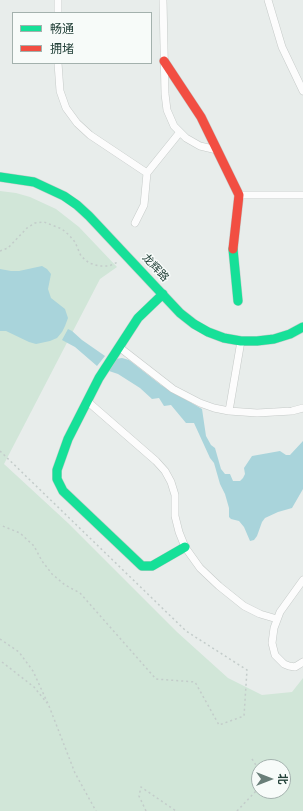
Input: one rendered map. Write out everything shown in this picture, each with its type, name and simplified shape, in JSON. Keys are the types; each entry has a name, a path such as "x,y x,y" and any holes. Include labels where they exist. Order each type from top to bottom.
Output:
{"street":[{"path":"58,0 58,12"},
{"path":"163,0 165,94 167,110 174,126 186,138 200,146 217,150"},
{"path":"268,0 282,47 303,91"},
{"path":"164,61 201,117 238,195 233,248 235,283 238,301"},
{"path":"58,64 60,91 66,108 77,123 90,135 147,173"},
{"path":"135,223 144,205 147,173 180,132"},
{"name":"龙辉路","path":"0,176 34,182 64,196 89,216 180,313 194,324 213,334 224,338 241,341 257,341 274,339 290,334 303,327"},
{"path":"238,195 303,195"},
{"path":"163,294 138,318 99,378 68,439 57,470 57,479 60,487 142,566 152,566 185,547"},
{"path":"229,411 241,341"},
{"path":"119,347 167,384 200,403 229,411 257,413 292,411 303,408"},
{"path":"88,401 156,461 165,471 171,482 175,495 176,524 185,547 200,568 228,594 252,610 277,619"},
{"path":"303,580 284,605 277,619 272,643 275,655 279,660 289,666 295,667 303,662"}],"path":[{"path":"0,251 8,248 35,223 44,222 62,229 69,235 75,242 81,256 89,263 99,266 109,266 118,262 125,254"},
{"path":"0,451 186,631 247,670 244,716 219,725 195,682 156,679 80,593 65,585 52,574 42,561 34,546 20,533 0,525"},
{"path":"0,638 19,652 33,671 49,706 75,773 96,811"},
{"path":"2,662 34,687 49,706"},
{"path":"146,811 139,796 141,787 176,811"},
{"path":"237,811 251,796"}],"green space":[{"path":"0,191 30,197 56,209 79,227 117,267 100,279 4,464 68,523 177,632 228,678 262,695 292,692 303,678 303,811 0,811"}],"water":[{"path":"42,266 51,274 48,289 51,298 65,309 68,318 62,332 57,338 36,344 6,331 0,331 0,269 19,271"},
{"path":"68,329 105,356 97,366 75,347 62,340"},
{"path":"122,358 129,360 161,385 202,409 206,436 211,445 215,448 221,469 225,474 230,474 233,481 240,481 243,478 245,474 244,468 252,456 280,451 286,455 290,455 303,441 303,489 292,508 265,518 257,536 254,540 250,541 244,527 239,521 229,517 229,508 214,463 210,458 194,423 186,423 171,405 164,406 159,398 152,399 140,388 118,374 106,370 115,359"}],"traffic: fast":[{"path":"0,177 34,182 64,196 77,205 180,313 194,324 208,332 224,338 241,341 257,341 274,339 290,334 303,327"},
{"path":"233,249 238,301"},
{"path":"163,294 138,318 99,378 68,439 57,470 57,479 63,491 142,566 152,566 185,547"}],"traffic: jam":[{"path":"164,61 201,117 239,195 233,249"}]}
